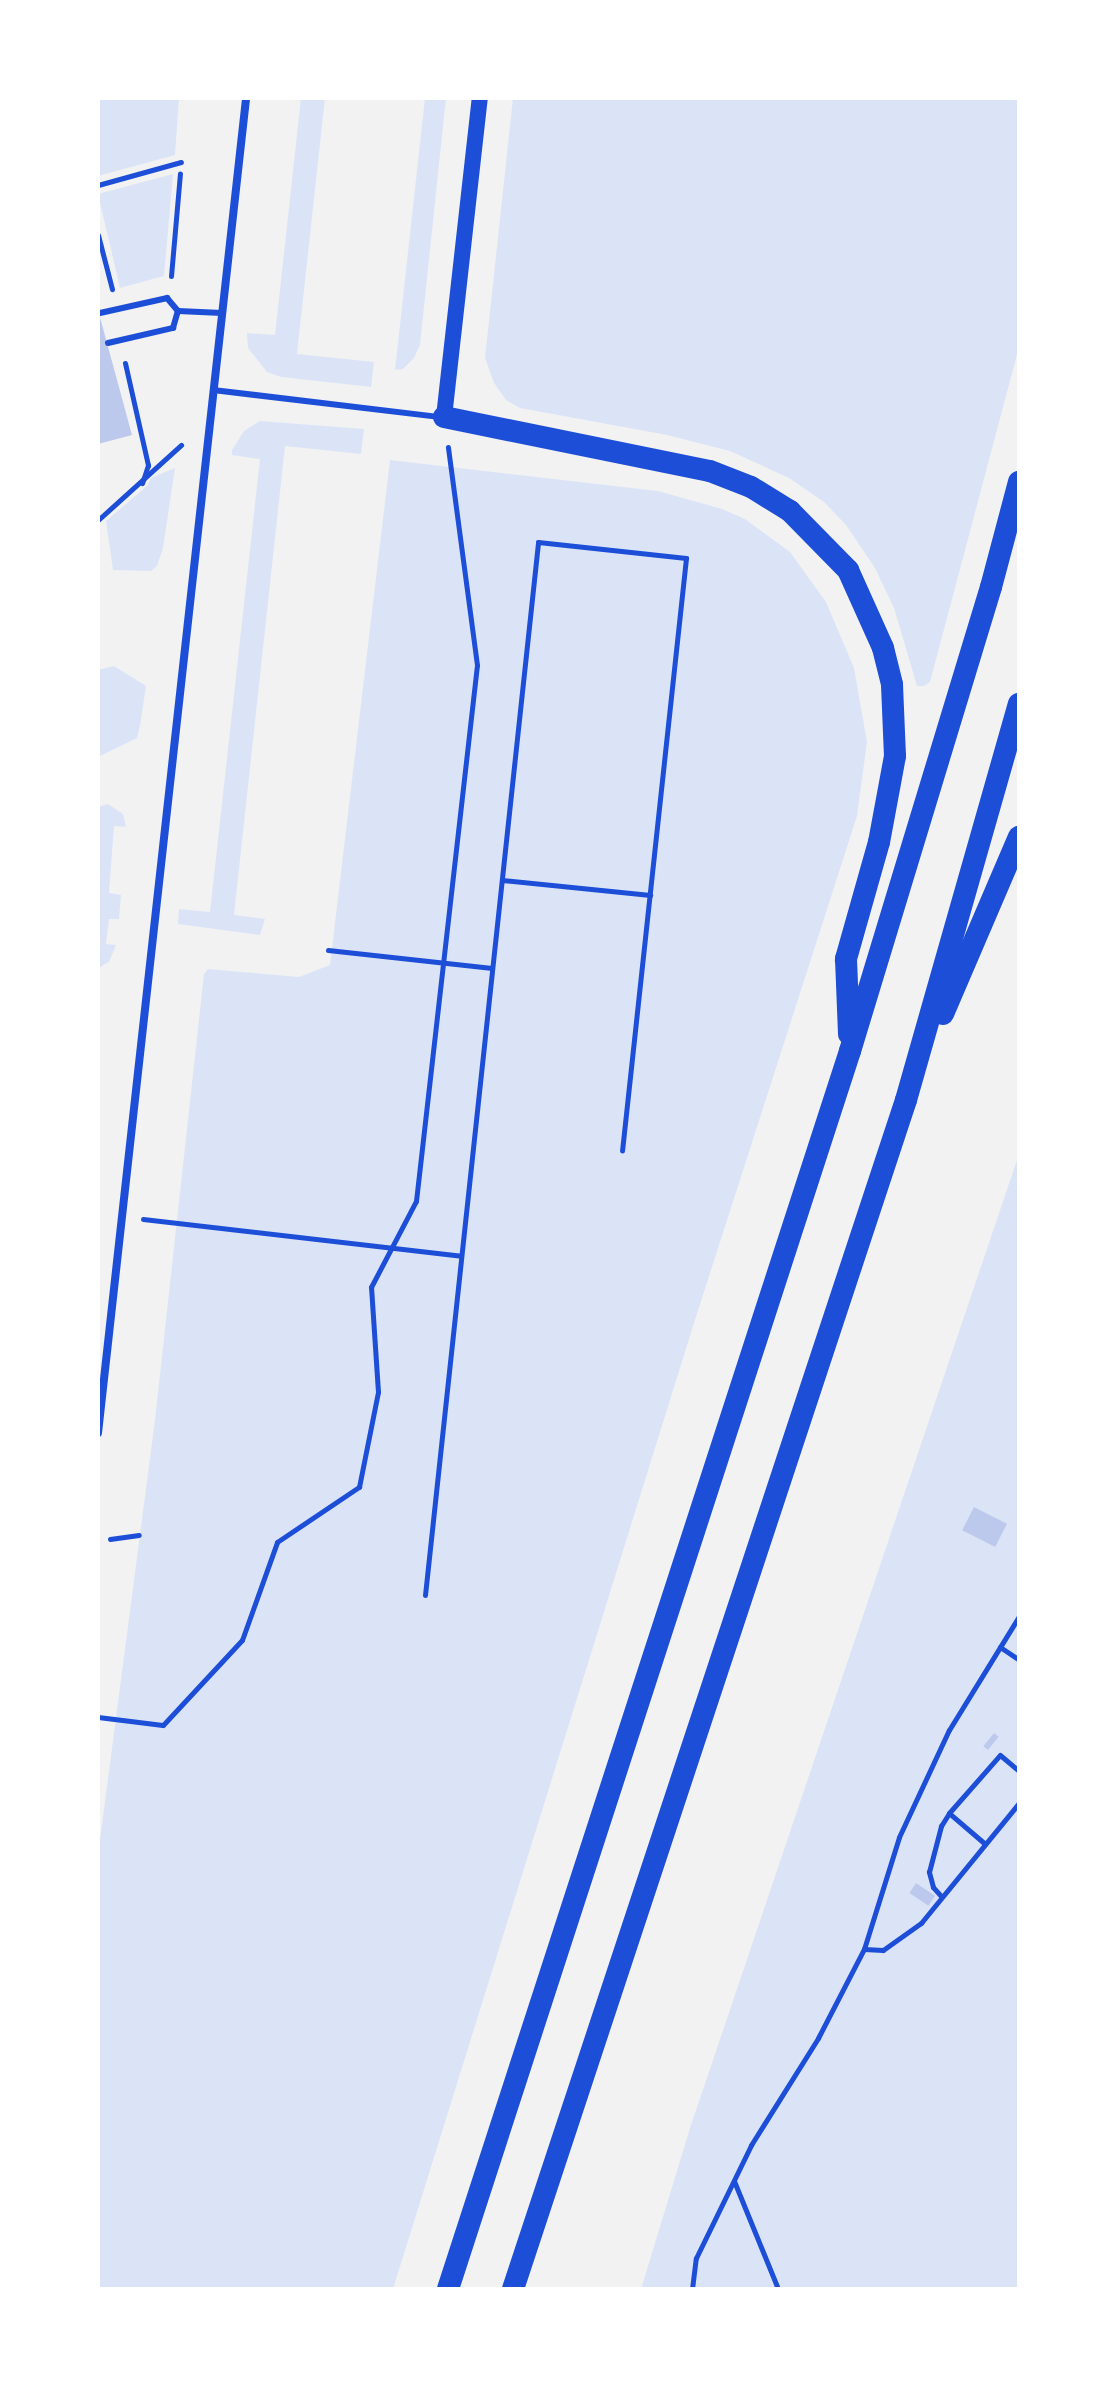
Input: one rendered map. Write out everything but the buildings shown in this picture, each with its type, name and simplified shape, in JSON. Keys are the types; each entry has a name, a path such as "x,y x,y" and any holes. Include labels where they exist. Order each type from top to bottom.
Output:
{"highway":[{"path":"444,417 710,471 751,487 790,511 848,570 883,648 892,685 895,756 879,842 846,959 850,1051"},
{"path":"448,2289 850,1051 991,587 1019,482"},
{"path":"513,2289 906,1100 1019,704"},
{"path":"906,1100 1019,837"}],"main road":[{"path":"444,417 480,98"}],"street":[{"path":"98,1433 246,98"}],"lane":[{"path":"100,313 167,298 178,311 222,313"},
{"path":"108,343 173,328 178,311"},
{"path":"213,390 444,417"}],"path":[{"path":"98,185 181,162"},
{"path":"171,277 180,173"},
{"path":"98,235 113,294"},
{"path":"123,355 148,465 142,483"},
{"path":"98,1717 163,1725 242,1640 277,1542 359,1487 378,1392 371,1287 416,1201 477,665 444,417"},
{"path":"98,520 181,445"},
{"path":"425,1595 538,542 686,558 622,1151"},
{"path":"502,880 650,895"},
{"path":"328,950 492,968"},
{"path":"142,1219 461,1256"},
{"path":"110,1539 139,1535"},
{"path":"692,2289 696,2258 751,2145 818,2038 864,1949 899,1837 949,1730 1019,1616"},
{"path":"1000,1647 1019,1660"},
{"path":"941,1897 933,1887 929,1872 941,1826 1000,1755 1019,1770"},
{"path":"864,1949 883,1950 921,1923 1019,1803"},
{"path":"949,1813 984,1843"},
{"path":"734,2181 778,2289"}],"shaded area":[{"path":"98,98 179,98 175,155 98,176"},
{"path":"301,98 325,98 297,354 374,362 371,387 281,377 267,372 248,348 247,333 275,335"},
{"path":"425,98 446,98 420,345 414,358 403,369 395,370"},
{"path":"513,98 1019,98 1019,347 930,682 917,686 894,608 875,568 846,525 824,502 789,478 730,451 667,435 520,408 506,400 494,383 485,358"},
{"path":"173,174 164,276 120,288 98,194"},
{"path":"260,421 364,429 361,454 285,446 234,915 265,919 260,935 178,924 179,909 210,912 260,459 232,455 232,450 244,431"},
{"path":"390,460 658,491 722,509 745,519 790,552 826,602 854,668 867,742 857,816 694,1323 393,2289 98,2289 98,1855 155,1420 204,974 208,969 299,977 330,965"},
{"path":"175,468 163,548 157,566 151,571 113,570 106,521 147,486 151,478"},
{"path":"114,666 146,686 140,726 137,738 98,757 98,670"},
{"path":"108,804 123,814 126,827 114,826 109,893 121,895 119,919 109,919 106,944 116,945 109,962 98,968 98,807"},
{"path":"1019,1154 1019,2289 641,2289 690,2128"}]}
